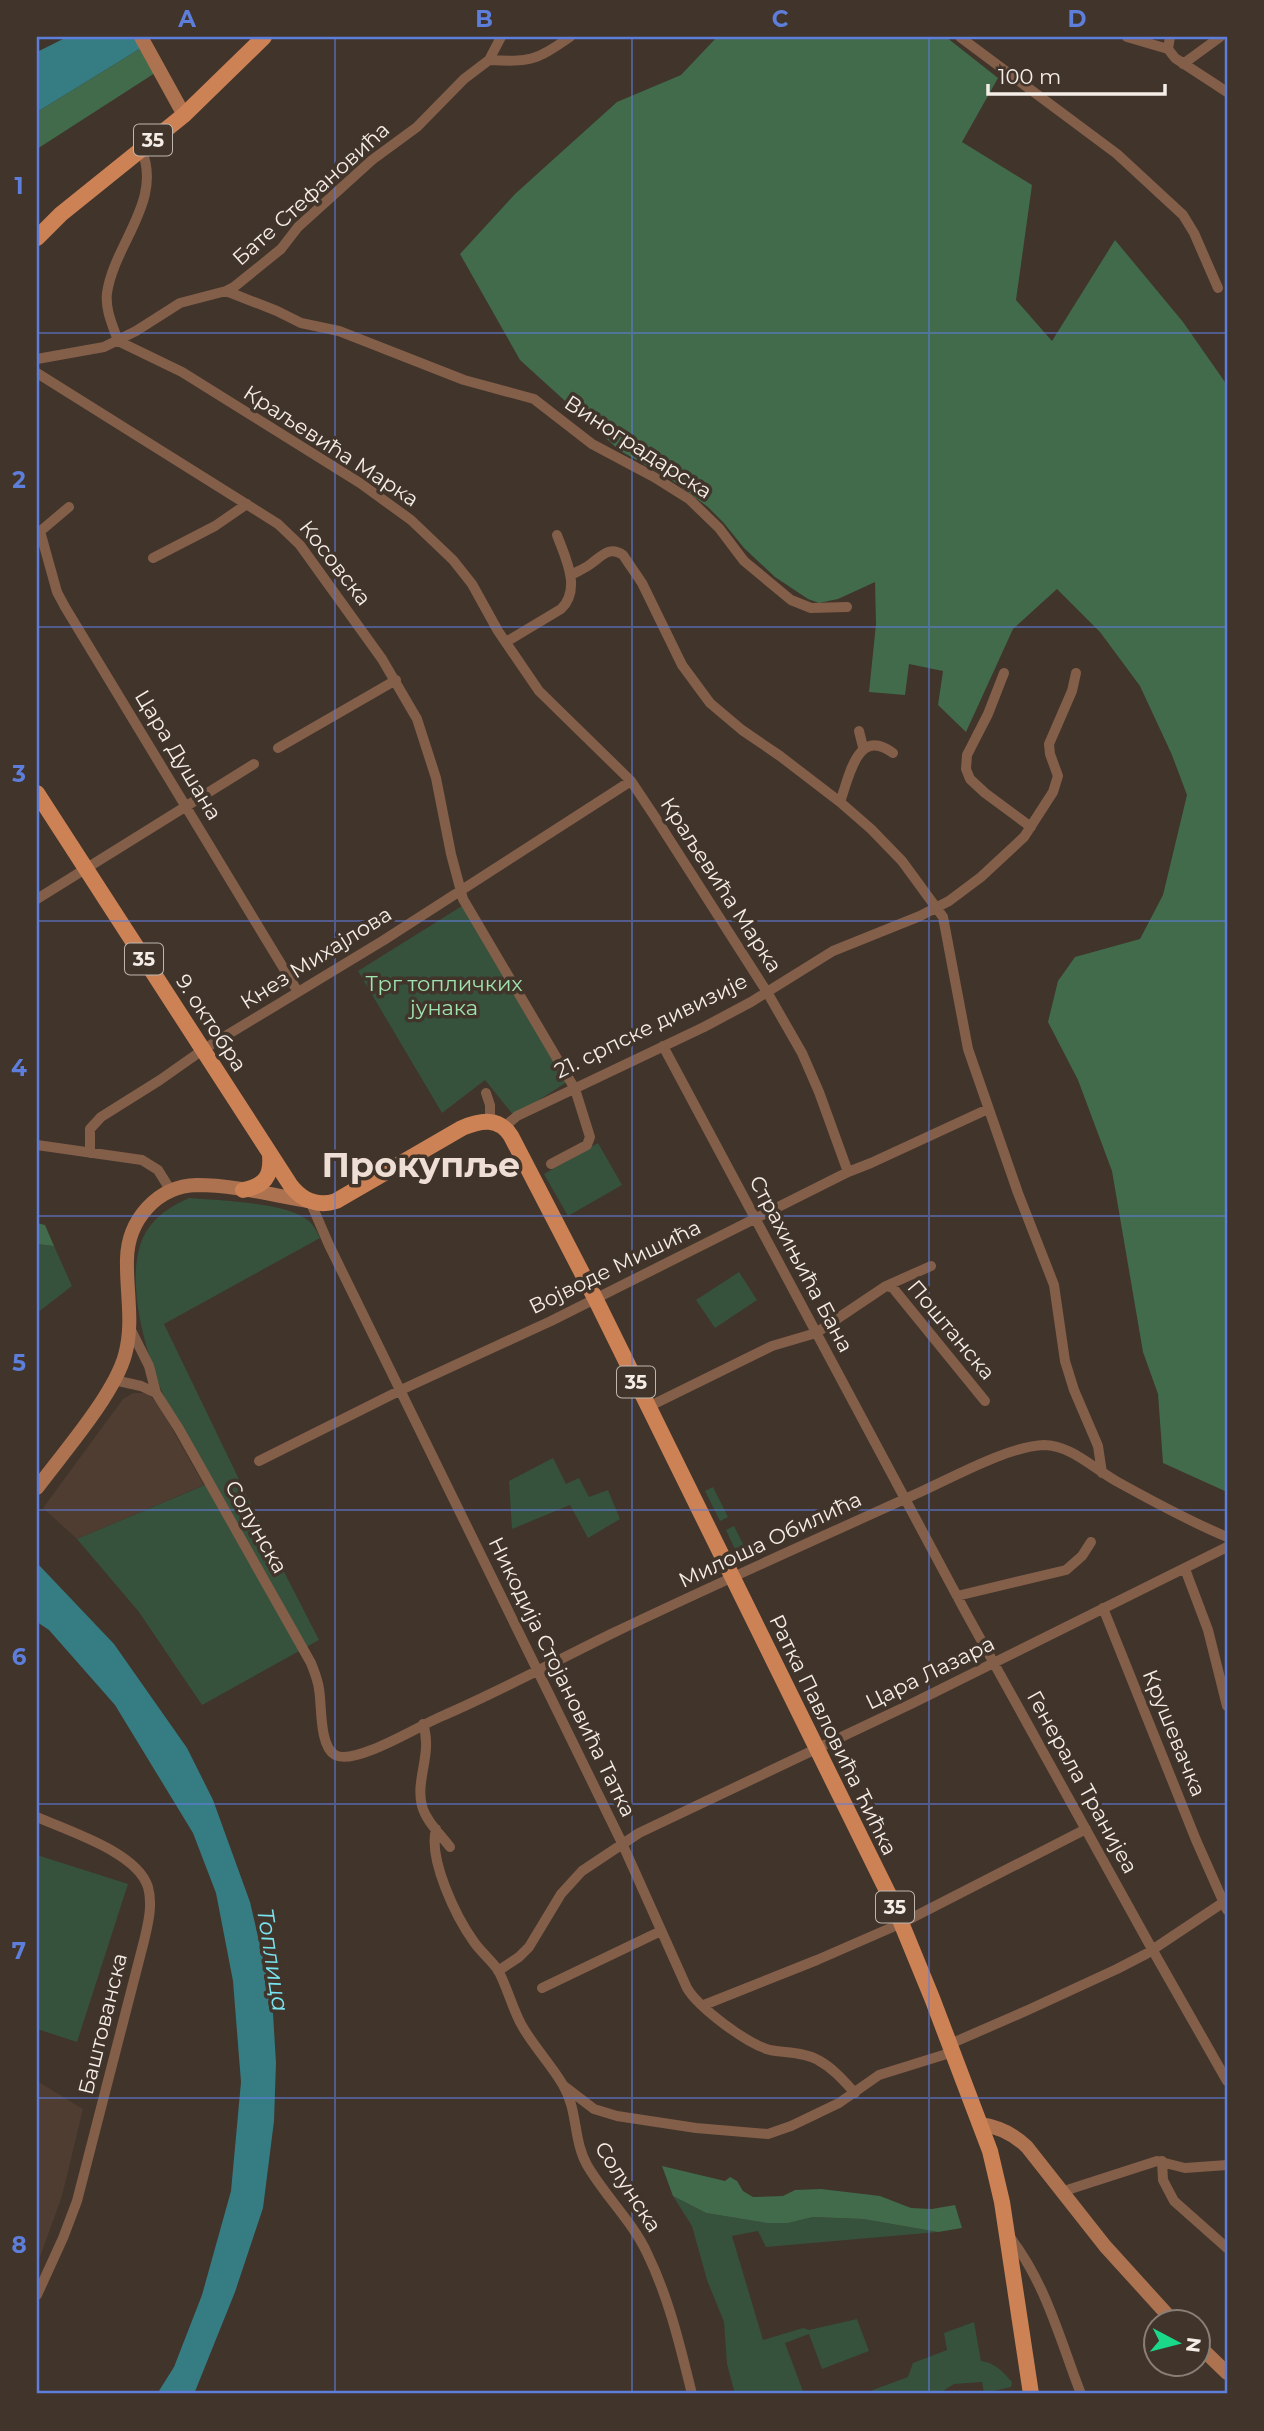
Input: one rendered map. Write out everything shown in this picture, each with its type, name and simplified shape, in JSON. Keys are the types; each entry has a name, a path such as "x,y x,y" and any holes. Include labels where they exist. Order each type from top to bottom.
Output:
{"main road":[{"path":"141,37 184,116"},
{"name":"35","path":"37,238 61,214 184,116 264,37"},
{"name":"9. октобра","path":"37,793 295,1191 310,1201"},
{"name":"21. српске дивизије","path":"310,1201 325,1204 336,1201 462,1128 475,1123 497,1124"},
{"name":"Ратка Павловића Ћићка","path":"497,1124 516,1145 595,1298 902,1923 981,2124 996,2176 1031,2394"},
{"path":"243,1191 260,1186 266,1181 270,1172 271,1155"},
{"path":"37,1488 114,1380 122,1364 130,1328 127,1259 130,1239 136,1222 146,1208 171,1191 196,1185 310,1201"},
{"path":"981,2124 1020,2139 1110,2253 1161,2308"},
{"path":"1212,2359 1227,2373"}],"street":[{"name":"Бате Стефановића","path":"37,359 104,347 180,303 226,291 245,279 281,249 298,227 372,160 416,127 464,79 489,60 501,37"},
{"path":"489,60 529,61 570,37"},
{"path":"960,37 1117,154 1183,215 1194,233 1218,288"},
{"path":"1127,37 1169,43 1175,58 1227,92"},
{"path":"1183,64 1220,37"},
{"path":"118,341 110,317 107,294 118,258 144,199 148,168 141,149"},
{"name":"Виноградарска","path":"226,291 301,323 339,331 464,380 534,399 593,444 689,499 713,522 744,561 762,573 791,600 811,608 847,607"},
{"name":"Краљевића Марка","path":"118,341 181,372 348,475 435,541 463,572 506,642 547,701 631,781 767,992 812,1072 848,1172"},
{"name":"Косовска","path":"37,373 278,524 300,545 396,680 417,719 431,761 460,890"},
{"path":"153,558 215,526 247,504"},
{"path":"38,532 69,507"},
{"name":"Цара Душана","path":"38,532 60,598 298,992"},
{"path":"506,642 564,605 569,597 571,575 557,535"},
{"path":"571,575 587,567 607,551 623,555 642,583 682,665 710,703 840,802 891,849 943,917 965,1037 1026,1217 1054,1285 1065,1361 1098,1446 1102,1473"},
{"path":"1004,673 988,715 967,755 966,769 970,779 985,793 1031,827"},
{"name":"21. српске дивизије","path":"497,1124 704,1027 833,951 900,925 949,901 1001,860 1031,827 1050,799 1058,773 1049,744 1066,708 1076,673"},
{"path":"278,748 396,680"},
{"path":"840,802 863,747 859,730"},
{"path":"863,747 888,749 893,753"},
{"path":"37,899 254,764"},
{"name":"Кнез Михајлова","path":"90,1153 90,1129 95,1122 204,1049 631,781"},
{"path":"460,890 468,909 575,1089 588,1129 589,1142 551,1164"},
{"name":"Страхињића Бана","path":"663,1046 906,1499"},
{"path":"486,1093 497,1124"},
{"name":"Војводе Мишића","path":"259,1461 755,1220 848,1172 988,1109"},
{"path":"37,1145 133,1159 150,1164 165,1179 171,1191"},
{"name":"Никодија Стојановића Татка","path":"310,1201 329,1245 622,1843 687,1988 695,1999 725,2024 754,2043 818,2060 835,2072 855,2093"},
{"name":"Поштанска","path":"648,1407 772,1346 816,1333 886,1286 931,1266"},
{"name":"Поштанска","path":"886,1286 893,1288 985,1401"},
{"name":"Солунска","path":"130,1328 155,1381 156,1392 311,1663 318,1681 324,1734 330,1751"},
{"path":"114,1380 156,1392"},
{"name":"Милоша Обилића","path":"330,1751 342,1758 355,1756 483,1698 536,1670 732,1578 997,1458 1033,1446 1051,1445 1063,1448 1162,1506 1227,1536"},
{"name":"Генерала Транијеа","path":"906,1499 1152,1950 1227,2081"},
{"path":"957,1596 1066,1570 1082,1556 1091,1542"},
{"name":"Цара Лазара","path":"498,1971 529,1947 557,1900 576,1877 590,1864 622,1843 995,1663 1227,1547"},
{"path":"1185,1569 1208,1630 1227,1706"},
{"name":"Крушевачка","path":"1103,1608 1196,1840 1226,1906"},
{"path":"423,1724 428,1749 421,1799 424,1810 450,1847"},
{"name":"Баштованска","path":"37,1817 95,1843 133,1865 142,1874 149,1888 150,1907 144,1941 82,2185 63,2238 37,2295"},
{"name":"Солунска","path":"436,1829 433,1839 437,1862 451,1900 472,1940 498,1971 532,2044 564,2086 575,2113 581,2153 596,2180 643,2244 670,2310 692,2394"},
{"path":"704,2005 902,1923 1086,1829"},
{"path":"564,2086 594,2109 617,2116 696,2128 775,2133 855,2093 887,2072 951,2048 1117,1969 1226,1906"},
{"path":"542,1988 661,1931"},
{"path":"1061,2192 1153,2162 1162,2161 1185,2168 1227,2165"},
{"path":"1162,2161 1163,2180 1174,2201 1227,2248"},
{"path":"1007,2234 1040,2285 1081,2394"}],"shaded area":[{"path":"133,1393 147,1393 158,1404 204,1485 77,1539 43,1508 123,1399"},
{"path":"37,2081 83,2109 62,2196 37,2265"}],"green space":[{"path":"717,37 946,37 998,78 962,142 1032,185 1016,300 1052,341 1115,240 1183,322 1227,385 1227,1492 1163,1463 1158,1394 1143,1352 1112,1171 1078,1080 1048,1022 1058,981 1075,957 1140,939 1163,895 1187,795 1140,686 1100,632 1057,589 1013,629 966,732 938,705 943,671 909,664 905,695 869,692 876,624 875,582 838,599 819,603 808,599 775,577 744,548 708,507 673,481 619,450 520,360 460,254 515,194 617,102 681,75"},
{"path":"141,48 155,73 37,149 37,112"},
{"name":"Трг топличких јунака","path":"462,906 567,1082 514,1116 485,1080 442,1113 358,971"},
{"path":"598,1143 622,1185 568,1216 544,1174"},
{"path":"189,1198 280,1208 309,1221 320,1238 164,1324 319,1640 202,1705 139,1612 77,1539 212,1482 160,1387 147,1350 136,1283 141,1242 150,1226 168,1209"},
{"path":"37,1223 45,1225 54,1246 37,1244"},
{"path":"37,1244 54,1246 72,1286 37,1313"},
{"path":"739,1272 757,1300 715,1328 696,1300"},
{"path":"553,1458 566,1484 579,1478 589,1497 608,1490 620,1519 588,1538 570,1505 512,1529 509,1481"},
{"path":"713,1487 728,1517 720,1521 705,1491"},
{"path":"734,1526 749,1556 740,1560 726,1530"},
{"path":"37,1855 128,1884 77,2042 37,2029"},
{"path":"662,2166 725,2181 730,2177 753,2197 783,2196 795,2190 821,2189 880,2196 911,2208 932,2209 955,2205 962,2228 938,2232 863,2219 813,2217 788,2223 767,2223 706,2213 673,2196"},
{"path":"673,2196 706,2213 767,2223 788,2223 813,2217 863,2219 938,2232 766,2247 758,2231 732,2236 763,2340 803,2328 809,2330 857,2319 869,2351 822,2369 809,2334 785,2343 804,2394 735,2394 727,2364 724,2322 707,2280 692,2226"},
{"path":"974,2322 981,2361 999,2368 1012,2382 1011,2387 984,2393 982,2382 954,2384 938,2394 862,2394 908,2377 913,2363 947,2350 944,2333"}],"water":[{"path":"67,37 152,37 141,48 37,112 37,52"},
{"path":"37,1563 114,1644 187,1748 213,1800 250,1902 272,1997 276,2063 274,2121 263,2208 235,2292 194,2394 157,2394 174,2367 202,2295 231,2191 241,2082 233,1981 216,1893 193,1833 115,1705 49,1630 37,1622"}],"district":[{"name":"Прокупље","path":"421,1165"}],"water label":[{"name":"Топлица","path":"273,1960"}]}
